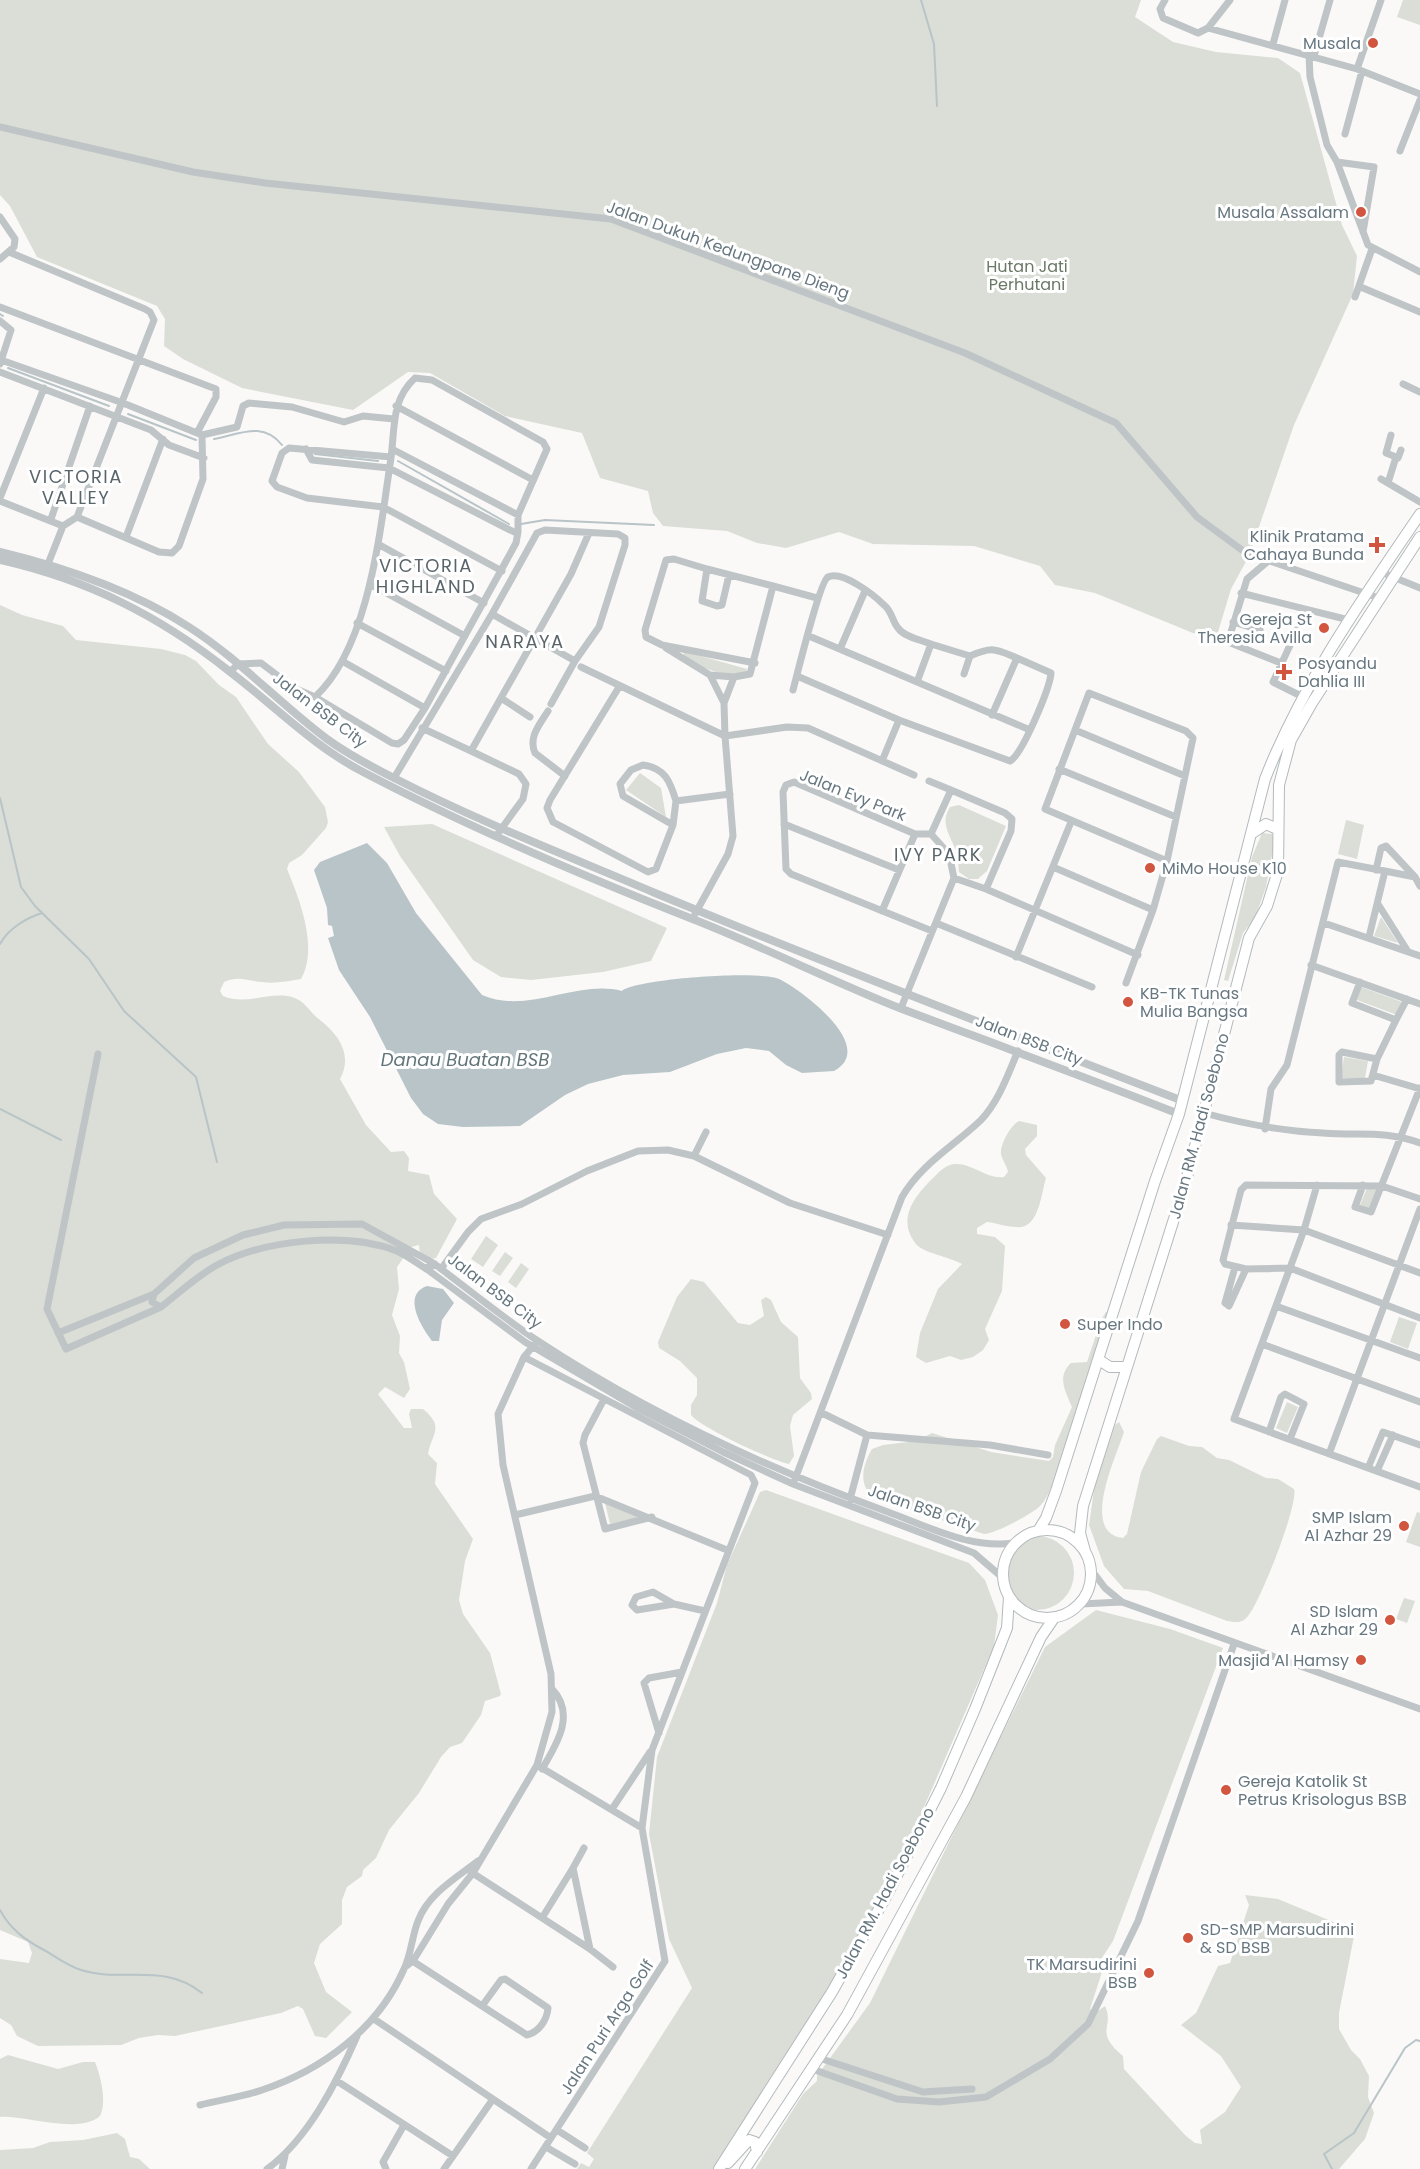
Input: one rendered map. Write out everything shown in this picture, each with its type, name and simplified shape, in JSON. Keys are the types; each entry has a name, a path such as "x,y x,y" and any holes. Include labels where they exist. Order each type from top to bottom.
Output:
{"main road":[{"path":"1308,700 1349,620 1420,514"},
{"path":"1308,700 1420,537"},
{"path":"1349,620 1362,624"},
{"name":"Jalan RM. Hadi Soebono","path":"1081,1604 1090,1587 1090,1568 1080,1533 1083,1506 1186,1181 1249,938 1267,906 1278,871 1279,785 1284,760 1308,700"},
{"name":"Jalan RM. Hadi Soebono","path":"1038,1531 1053,1498 1183,1101 1268,769 1280,740 1308,700"},
{"path":"1251,834 1266,824 1277,830"},
{"path":"1099,1360 1110,1367 1127,1367"},
{"path":"1003,1578 1004,1563 1014,1543 1038,1531 1052,1530 1065,1534 1077,1541 1085,1551"},
{"name":"Jalan RM. Hadi Soebono","path":"720,2167 832,1992 888,1893 941,1788 1007,1628 1009,1597 1003,1578"},
{"path":"1009,1597 1028,1614 1054,1618 1067,1614 1081,1604"},
{"name":"Jalan RM. Hadi Soebono","path":"746,2169 847,2015 966,1797 1041,1637 1054,1618"},
{"path":"720,2167 730,2161 748,2140 755,2142 757,2152"}],"street":[{"path":"1165,0 1160,9 1163,18 1189,31 1202,33 1230,0"},
{"path":"1273,44 1285,0"},
{"path":"1330,0 1312,55 1310,77 1327,145 1337,162 1363,234 1376,251 1420,272"},
{"path":"1345,134 1359,70 1381,0"},
{"path":"1208,28 1312,55 1359,70 1420,94"},
{"path":"1400,151 1420,100"},
{"name":"Jalan Dukuh Kedungpane Dieng","path":"0,127 193,172 265,183 611,219 965,353 1116,423 1197,517 1246,553 1379,598"},
{"path":"1337,162 1374,167 1363,234"},
{"path":"0,217 15,239 14,247 0,259"},
{"path":"1355,297 1376,251"},
{"path":"9,252 150,312 154,325 77,517 63,526 47,568"},
{"path":"1363,288 1420,312"},
{"path":"0,307 216,389 216,396 200,434 204,458 203,479 179,546 166,554 77,517"},
{"path":"0,321 11,330 1,362 123,403 200,434 237,427 243,406 249,403 292,407 344,422 363,416 394,419"},
{"path":"0,372 151,430 184,452 204,458"},
{"path":"230,672 238,664 261,663 294,688 382,737 398,744 404,740 425,708 516,543 518,515 546,452 543,442 432,380 415,378 400,394 396,406 392,453 370,584 357,623 334,678 315,698"},
{"path":"1403,384 1420,392"},
{"path":"44,388 0,499 63,526"},
{"path":"51,519 90,406"},
{"path":"396,406 533,480"},
{"path":"1391,435 1386,453 1396,457"},
{"path":"126,537 163,439"},
{"path":"306,449 312,460 389,468 510,532 518,532"},
{"path":"502,570 383,507 307,498 273,484 285,450 392,453 518,515"},
{"path":"1401,450 1385,481 1420,502"},
{"path":"394,778 492,614 537,533 545,530 618,534 625,538 625,545 599,627 534,735 535,753 565,776"},
{"path":"471,751 571,574 589,533"},
{"path":"378,544 484,603"},
{"name":"Jalan BSB City","path":"0,552 106,584 155,608 190,628 238,664 327,738 394,778 499,832 906,995 1183,1101"},
{"path":"774,586 755,663 748,676 710,675 646,637 645,630 664,561 674,559 707,569 729,574 774,586 817,598"},
{"name":"Jalan BSB City","path":"0,560 47,568 93,587 145,613 230,672 315,743 339,759 692,919 900,1008 1179,1114"},
{"path":"1267,562 1249,576 1241,593 1229,644 1281,663"},
{"path":"707,569 701,600 717,606 723,603 729,574"},
{"path":"1381,572 1420,588"},
{"path":"793,690 797,676 809,636 817,598 824,581 833,576 849,579 887,607 900,631 931,644 970,656 988,648 1017,658 1051,674 1030,730 1016,757 1010,761 899,720 797,676"},
{"path":"370,584 465,636"},
{"path":"840,650 865,591"},
{"path":"1241,593 1349,620"},
{"path":"492,614 619,687 724,736 787,727 808,728 914,775"},
{"path":"1233,622 1260,630"},
{"path":"357,623 446,670"},
{"path":"1297,630 1273,682 1308,700"},
{"path":"809,636 1030,730"},
{"path":"917,682 931,644"},
{"path":"662,645 755,663"},
{"path":"964,674 970,656"},
{"path":"992,715 1017,658"},
{"path":"342,660 425,708"},
{"path":"249,674 261,663"},
{"path":"710,675 724,703"},
{"path":"692,919 711,888 731,845 733,825 724,736 724,703 734,677"},
{"path":"619,687 547,808 553,822 640,870 648,872 656,869 673,825 676,801 666,774 651,766 636,766 620,784 623,796 673,825"},
{"path":"1126,983 1138,955 1167,861 1193,738 1186,731 1089,693 1045,808 1071,822 1167,861"},
{"path":"501,698 530,717"},
{"path":"882,761 899,720"},
{"path":"422,728 519,774 526,784 523,800 499,832"},
{"path":"1075,730 1185,776"},
{"path":"1059,769 1176,817"},
{"path":"929,781 1005,813 1012,819 1011,831 986,889"},
{"name":"Jalan Evy Park","path":"931,834 915,834 794,782 786,785 783,792 784,864 791,874 932,931"},
{"path":"900,1008 954,878 949,854 931,834 951,790"},
{"path":"676,801 730,794"},
{"path":"1016,957 1071,822"},
{"path":"784,824 899,870"},
{"name":"Jalan Evy Park","path":"882,911 915,834"},
{"path":"1376,870 1381,848 1386,846 1420,886"},
{"path":"1265,1129 1271,1089 1287,1065 1311,965 1324,923 1337,862 1414,877"},
{"path":"1053,867 1153,910"},
{"path":"1370,937 1385,871"},
{"path":"954,878 986,889 1034,912 1138,955"},
{"path":"1378,904 1407,950"},
{"path":"936,922 1092,987"},
{"path":"1324,923 1420,956"},
{"path":"1311,965 1420,1004"},
{"path":"1360,982 1352,1003 1396,1020"},
{"path":"1377,1059 1342,1052 1339,1055 1339,1082 1369,1081 1377,1059 1407,999"},
{"path":"793,1484 888,1235 911,1181 987,1112 999,1094 1018,1051"},
{"path":"98,1053 47,1309 66,1349 161,1306 217,1266 264,1247 312,1240 356,1242 396,1251 428,1270"},
{"path":"1083,1076 1087,1064"},
{"path":"1363,1185 1355,1207 1371,1212 1420,1089 1373,1075"},
{"path":"1204,1113 1265,1129 1401,1136 1420,1143"},
{"path":"694,1156 706,1132"},
{"path":"58,1333 154,1294 194,1258 243,1235 284,1225 362,1224 437,1266 480,1219 522,1204 587,1171 638,1151 668,1150 694,1156 790,1203 888,1235"},
{"path":"1420,1199 1382,1186 1246,1185 1241,1190 1223,1260 1225,1264 1246,1269 1290,1268 1420,1318"},
{"path":"1317,1185 1304,1230 1234,1419 1368,1468 1419,1484"},
{"path":"1329,1454 1420,1209"},
{"path":"1231,1225 1304,1230 1420,1274"},
{"name":"Jalan BSB City","path":"1003,1578 974,1553 849,1502 659,1411 550,1348 535,1344 428,1270 430,1265 437,1266 535,1344 543,1354 639,1409 723,1452 793,1484 849,1502 982,1545 1014,1543"},
{"path":"1235,1267 1226,1303 1229,1306 1246,1269"},
{"path":"154,1294 152,1302 161,1306"},
{"path":"1276,1306 1420,1358"},
{"path":"535,1344 524,1357 498,1414 503,1465 552,1689 552,1712 539,1767"},
{"path":"1262,1344 1420,1402"},
{"path":"520,1369 533,1364 550,1348"},
{"name":"Jalan Puri Arga Golf","path":"524,1357 603,1401 751,1475 755,1483 727,1550 652,1750 612,1809"},
{"path":"1269,1431 1281,1397 1285,1394 1304,1404 1290,1439"},
{"path":"603,1401 585,1436 584,1443 596,1496 607,1530 652,1516"},
{"path":"822,1413 867,1435 1018,1448 1048,1455"},
{"path":"1368,1468 1381,1433 1420,1445"},
{"path":"849,1502 867,1435"},
{"path":"1377,1471 1393,1435"},
{"path":"515,1515 596,1496 652,1516 727,1550"},
{"path":"1090,1568 1105,1588 1122,1602 1420,1709"},
{"path":"674,1604 640,1610 632,1605 636,1597 653,1592 674,1604 705,1611"},
{"path":"1081,1604 1122,1602"},
{"path":"812,2069 897,2099 939,2102 986,2097 1030,2072 1071,2042 1098,2007 1118,1958 1138,1921 1234,1644"},
{"path":"659,1733 644,1683 649,1678 682,1672"},
{"path":"200,2104 261,2091 299,2076 335,2053 374,2019 410,1959 480,1859 539,1767 559,1741 564,1725 559,1696 552,1689"},
{"name":"Jalan Puri Arga Golf","path":"531,2169 665,1960 642,1828 652,1750"},
{"path":"539,1767 642,1828"},
{"path":"542,1918 584,1848"},
{"path":"573,1868 590,1949"},
{"path":"410,1959 426,1904 470,1871"},
{"name":"Jalan Puri Arga Golf","path":"470,1871 590,1949 613,1967"},
{"path":"410,1959 482,2006 527,2035 538,2029 549,2012 545,2004 504,1979 482,2006"},
{"path":"374,2019 551,2138"},
{"path":"267,2169 285,2156 337,2081 359,2032"},
{"path":"819,2058 922,2092 939,2102"},
{"path":"337,2081 453,2156"},
{"path":"922,2092 972,2089"},
{"path":"444,2169 493,2099"},
{"path":"386,2169 383,2162 404,2125"},
{"path":"557,2130 585,2148"},
{"path":"546,2147 575,2164"},
{"path":"282,2169 285,2156"}],"green space":[{"name":"Hutan Jati Perhutani","path":"0,0 1141,0 1135,17 1173,42 1216,52 1278,58 1300,73 1342,225 1357,256 1353,294 1294,425 1249,556 1231,589 1215,642 1095,593 1055,585 1040,566 974,546 873,544 839,532 786,548 757,543 727,531 663,526 653,513 648,491 600,478 582,433 505,416 430,373 408,372 353,410 242,388 183,359 164,346 165,319 157,306 37,257 10,206 0,195"},
{"path":"1403,0 1420,0 1420,25 1397,17"},
{"path":"0,605 22,615 63,626 76,640 161,649 185,655 196,661 219,685 236,697 268,744 299,772 325,807 328,822 326,828 302,855 289,863 287,869 297,894 308,938 306,967 301,979 271,983 234,979 224,982 220,991 223,996 240,1000 275,996 292,997 304,1004 327,1026 338,1039 344,1054 344,1070 340,1079 366,1125 391,1152 404,1151 409,1158 408,1171 429,1175 434,1194 457,1219 436,1258 425,1260 420,1257 419,1245 411,1247 397,1267 399,1289 392,1315 400,1336 399,1353 404,1362 410,1389 404,1398 385,1387 378,1394 404,1428 412,1428 409,1414 411,1409 423,1409 434,1421 435,1430 428,1454 437,1463 435,1484 473,1539 465,1561 459,1600 463,1614 490,1653 501,1694 485,1701 481,1715 462,1743 450,1747 441,1757 419,1793 389,1830 376,1858 363,1870 362,1876 347,1887 342,1900 342,1924 320,1944 314,1963 326,1992 352,2012 326,2038 315,2036 303,2009 298,2006 281,2013 175,2036 158,2035 139,2038 121,2045 38,2046 17,2036 11,2025 0,2018 0,1959 29,1963 32,1953 28,1942 0,1930"},
{"path":"683,651 747,669 745,676 729,675 707,669 685,659"},
{"path":"640,773 661,788 666,817 626,790"},
{"path":"959,805 1006,826 987,871 978,879 969,879 959,872 957,853 947,830 947,813 950,807"},
{"path":"1346,820 1364,825 1357,859 1338,854"},
{"path":"432,824 667,928 651,961 603,972 531,980 501,977 473,960 400,856 384,827"},
{"path":"1262,833 1272,834 1275,840 1266,887 1255,918 1243,933 1228,981 1224,980 1252,857"},
{"path":"1381,917 1398,943 1374,936"},
{"path":"1361,987 1402,1002 1397,1015 1357,1000"},
{"path":"1344,1057 1368,1061 1365,1078 1341,1078"},
{"path":"1019,1121 1037,1125 1037,1136 1025,1149 1026,1155 1046,1178 1038,1210 1030,1223 1016,1227 987,1222 977,1228 977,1234 995,1237 1005,1246 1002,1291 985,1329 989,1340 983,1350 973,1357 961,1360 950,1356 926,1363 916,1357 920,1333 938,1289 962,1264 924,1250 916,1244 910,1235 908,1226 910,1208 914,1200 942,1169 952,1164 961,1164 991,1176 1004,1177 1008,1172 1001,1154 1002,1145"},
{"path":"1373,1187 1380,1190 1372,1210 1360,1205 1367,1188"},
{"path":"486,1236 498,1245 483,1267 471,1259"},
{"path":"505,1252 513,1258 500,1276 492,1271"},
{"path":"521,1263 529,1269 516,1288 508,1282"},
{"path":"691,1279 704,1282 738,1323 750,1325 764,1316 761,1300 766,1297 771,1300 781,1322 798,1337 800,1378 811,1393 812,1399 793,1415 790,1426 794,1456 789,1464 738,1443 709,1428 691,1415 691,1405 697,1395 697,1378 680,1361 659,1348 658,1342 677,1297"},
{"path":"1106,1312 1109,1312 1058,1472 1046,1498 1036,1510 1004,1527 984,1534 877,1499 866,1489 864,1469 872,1449 883,1445 917,1441 932,1433 991,1452 1049,1461 1053,1457 1055,1445 1072,1407 1063,1379 1066,1368 1071,1363 1087,1362 1101,1320"},
{"path":"1399,1317 1417,1323 1408,1349 1390,1342"},
{"path":"1287,1402 1298,1407 1287,1433 1276,1428"},
{"path":"1119,1422 1124,1432 1109,1474 1102,1508 1104,1523 1110,1533 1123,1538 1127,1534 1141,1472 1157,1439 1161,1436 1189,1446 1202,1447 1217,1458 1229,1460 1266,1478 1278,1479 1294,1489 1291,1513 1277,1553 1254,1607 1243,1620 1227,1621 1148,1591 1124,1589 1104,1566 1089,1525 1095,1483 1115,1425"},
{"path":"766,1490 969,1563 985,1580 998,1615 994,1646 921,1814 881,1895 826,1993 713,2169 577,2169 581,2163 589,2167 594,2159 587,2153 692,1988 669,1939 649,1834 657,1757 717,1603 727,1565 760,1492"},
{"path":"605,1503 640,1517 610,1524"},
{"path":"1417,1512 1420,1513 1420,1547 1406,1542"},
{"path":"1037,1536 1058,1542 1068,1552 1074,1573 1068,1594 1058,1604 1037,1610 1016,1604 1006,1594 1000,1573 1006,1552 1016,1542"},
{"path":"1404,1598 1415,1601 1407,1623 1396,1619"},
{"path":"1096,1610 1170,1629 1223,1648 1113,1941 1098,1964 1102,1972 1090,2009 1095,2013 1105,2006 1108,2020 1107,2035 1114,2048 1123,2056 1124,2069 1186,2136 1195,2143 1202,2144 1200,2130 1225,2112 1241,2087 1221,2056 1181,2025 1196,2013 1218,1966 1230,1963 1249,1905 1245,1895 1278,1899 1355,1931 1339,2013 1339,2029 1369,2076 1368,2097 1374,2113 1365,2139 1339,2169 755,2169 803,2094 817,2081 817,2076 870,2003 1045,1647"},
{"path":"8,2055 58,2069 83,2062 95,2062 103,2097 100,2116 79,2124 0,2117 0,2059"},
{"path":"117,2133 125,2139 130,2157 139,2159 150,2169 0,2169 0,2150 33,2148 50,2142 83,2140"}],"water":[{"name":"Danau Buatan BSB","path":"367,843 387,863 416,913 482,995 499,1000 517,1001 588,989 622,991 650,983 698,977 767,976 790,985 832,1020 842,1034 847,1048 845,1061 834,1071 802,1073 786,1065 769,1051 746,1048 717,1054 670,1072 623,1075 588,1084 565,1095 520,1126 463,1127 438,1124 423,1114 411,1098 370,1017 339,970 328,938 334,936 332,926 328,925 327,908 314,870 320,862"},
{"path":"427,1286 443,1289 454,1303 442,1320 439,1341 432,1341 416,1312 415,1297 419,1290"}],"waterway":[{"path":"921,0 934,44 937,106"},
{"path":"8,368 109,406"},
{"path":"128,414 196,440"},
{"path":"214,439 242,432 259,431 267,433 282,445"},
{"path":"315,454 378,461"},
{"path":"398,461 509,524"},
{"path":"521,524 545,520 654,525"},
{"path":"0,798 21,887 35,906 89,959 124,1011 196,1077 217,1162"},
{"path":"0,944 18,925 42,913"},
{"path":"0,1109 61,1140"},
{"path":"0,1910 8,1923 24,1938 76,1968 112,1975 173,1978 202,1993"},
{"path":"1332,2169 1324,2154 1354,2133 1405,2048 1416,2040 1420,2041"}],"place":[{"name":"Musala","path":"1373,43"},
{"name":"Musala Assalam","path":"1361,212"},
{"name":"Klinik Pratama Cahaya Bunda","path":"1377,545"},
{"name":"Gereja St Theresia Avilla","path":"1324,628"},
{"name":"Posyandu Dahlia III","path":"1284,672"},
{"name":"MiMo House K10","path":"1150,868"},
{"name":"KB-TK Tunas Mulia Bangsa","path":"1128,1002"},
{"name":"Super Indo","path":"1065,1324"},
{"name":"SMP Islam Al Azhar 29","path":"1404,1526"},
{"name":"SD Islam Al Azhar 29","path":"1390,1620"},
{"name":"Masjid Al Hamsy","path":"1361,1660"},
{"name":"Gereja Katolik St Petrus Krisologus BSB","path":"1226,1790"},
{"name":"SD-SMP Marsudirini & SD BSB","path":"1188,1938"},
{"name":"TK Marsudirini BSB","path":"1149,1973"}],"district":[{"name":"VICTORIA VALLEY","path":"76,486"},
{"name":"VICTORIA HIGHLAND","path":"426,575"},
{"name":"NARAYA","path":"525,641"},
{"name":"IVY PARK","path":"938,854"}]}
